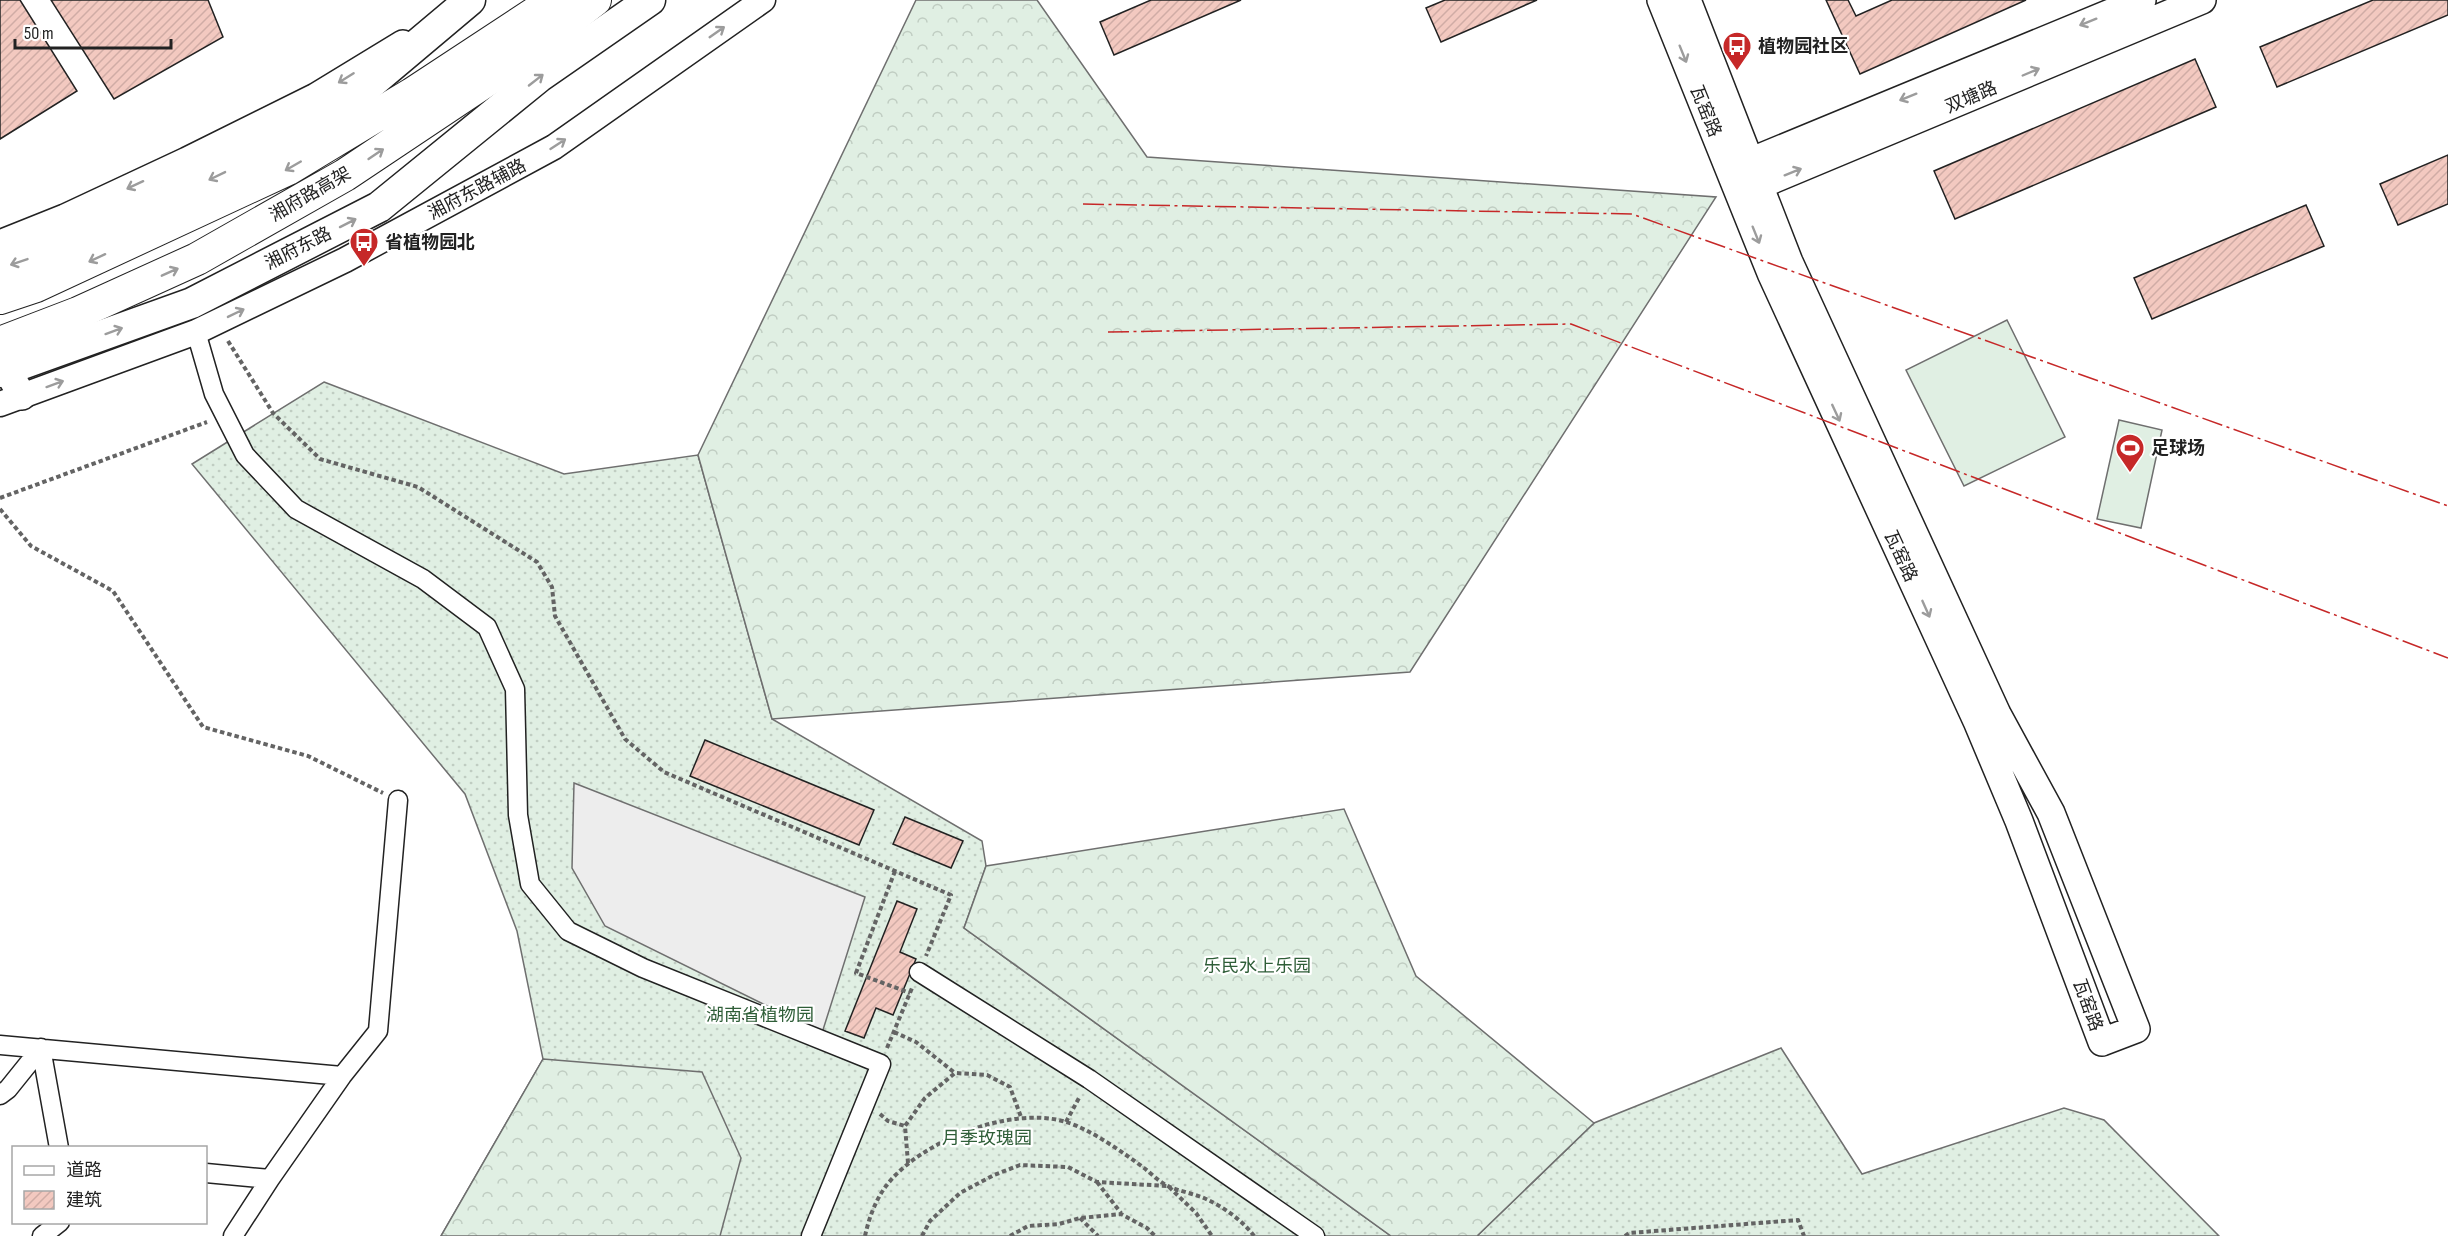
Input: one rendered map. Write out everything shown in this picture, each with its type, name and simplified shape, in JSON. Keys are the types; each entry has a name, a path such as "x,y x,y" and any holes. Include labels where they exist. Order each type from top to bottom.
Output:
{"highway":[{"path":"412,94 520,0"},
{"name":"湘府路高架","path":"0,298 36,286 288,169 412,94 555,0"},
{"name":"湘府路高架","path":"4,380 78,313 197,259 345,175 526,54 593,2"}],"main road":[{"path":"0,244 65,218 177,166 316,97 405,42 465,0"},
{"path":"0,268 28,259 169,200 325,122 470,0"},
{"name":"湘府东路","path":"4,380 192,303 378,207 539,77 650,0"},
{"name":"瓦窑路","path":"1661,0 1744,178 1789,262 1997,714 2051,813 2136,1029 2102,1042 2001,778 1771,273 1744,178 1687,0"},
{"name":"双塘路","path":"1744,178 2142,0"},
{"name":"双塘路","path":"1744,178 2202,0"}],"street":[{"name":"湘府东路辅路","path":"4,380 206,327 345,260 554,147 763,0"},
{"path":"206,327 214,394 245,455 296,509 423,579 487,627 515,689 518,815 530,884 568,932 643,968 880,1064 811,1236"},
{"path":"233,1236 342,1076 378,1031 398,800"},
{"path":"919,972 1089,1079 1315,1236"},
{"path":"0,1045 342,1076"},
{"path":"0,1095 8,1089 41,1047"},
{"path":"41,1047 59,1146"},
{"path":"207,1173 270,1179"},
{"path":"42,1236 57,1224"}],"path":[{"path":"206,327 273,413 320,459 418,487 537,562 552,587 555,616 625,739 664,772 951,895 880,1064"},
{"path":"0,498 225,416"},
{"path":"0,509 31,546 113,591 204,727 308,756 398,800"},
{"path":"895,871 856,973 910,993"},
{"path":"894,1032 915,1042 954,1073 987,1075 1010,1087 1021,1117"},
{"path":"908,1164 905,1126 925,1098 954,1073"},
{"path":"1066,1122 1089,1079"},
{"path":"866,1101 888,1121 905,1126"},
{"path":"866,1236 870,1213 886,1186 908,1164 938,1144 984,1127 1021,1117 1066,1122 1115,1147 1168,1186 1196,1213 1212,1236"},
{"path":"922,1236 930,1221 960,1193 994,1175 1020,1165 1068,1167 1097,1182 1168,1186 1208,1200 1245,1224 1254,1236"},
{"path":"1097,1182 1121,1214 1147,1228 1155,1236"},
{"path":"1010,1236 1028,1226 1059,1224 1080,1218 1121,1214"},
{"path":"1080,1218 1098,1236"},
{"path":"1625,1236 1629,1233 1798,1220 1804,1236"}],"green space":[{"path":"916,0 1037,0 1147,157 1716,197 1410,672 772,719 698,455"},
{"path":"2007,320 2065,437 1964,486 1906,370"},
{"name":"湖南省植物园","path":"324,382 564,474 698,455 772,719 982,841 986,866 964,928 1391,1236 441,1236 543,1059 517,931 465,794 192,464"},
{"name":"足球场","path":"2119,420 2162,430 2141,528 2097,519"},
{"name":"乐民水上乐园","path":"1344,809 1416,976 1594,1123 1477,1236 1391,1236 964,928 986,866"},
{"path":"1781,1048 1862,1174 2064,1108 2104,1120 2219,1236 1477,1236 1594,1123"},
{"path":"543,1059 702,1072 741,1158 720,1236 441,1236"}],"shaded area":[{"path":"574,783 865,897 822,1033 605,926 572,868"}],"building":[{"path":"0,0 20,0 77,91 0,139"},
{"path":"51,0 208,0 223,37 114,99"},
{"path":"1151,0 1241,0 1114,55 1100,22"},
{"path":"1445,0 1537,0 1441,42 1426,8"},
{"path":"1826,0 1848,0 1856,16 1892,0 2026,0 1860,74"},
{"path":"2373,0 2448,0 2448,15 2277,87 2260,47"},
{"path":"2195,59 2216,107 1955,219 1934,171"},
{"path":"2448,155 2448,204 2398,225 2380,184"},
{"path":"2306,205 2324,246 2152,319 2134,278"},
{"path":"705,740 874,810 859,845 690,776"},
{"path":"905,817 963,841 951,868 893,844"},
{"path":"897,901 917,909 900,952 916,959 893,1015 876,1008 864,1038 845,1031"}],"power":[{"path":"1083,204 1632,214 2448,506"},
{"path":"1108,332 1571,324 2448,658"}],"place":[{"name":"植物园社区","path":"1737,72"},
{"name":"省植物园北","path":"364,268"},
{"name":"足球场","path":"2130,474"}],"park label":[{"name":"月季玫瑰园","path":"987,1138"}]}
